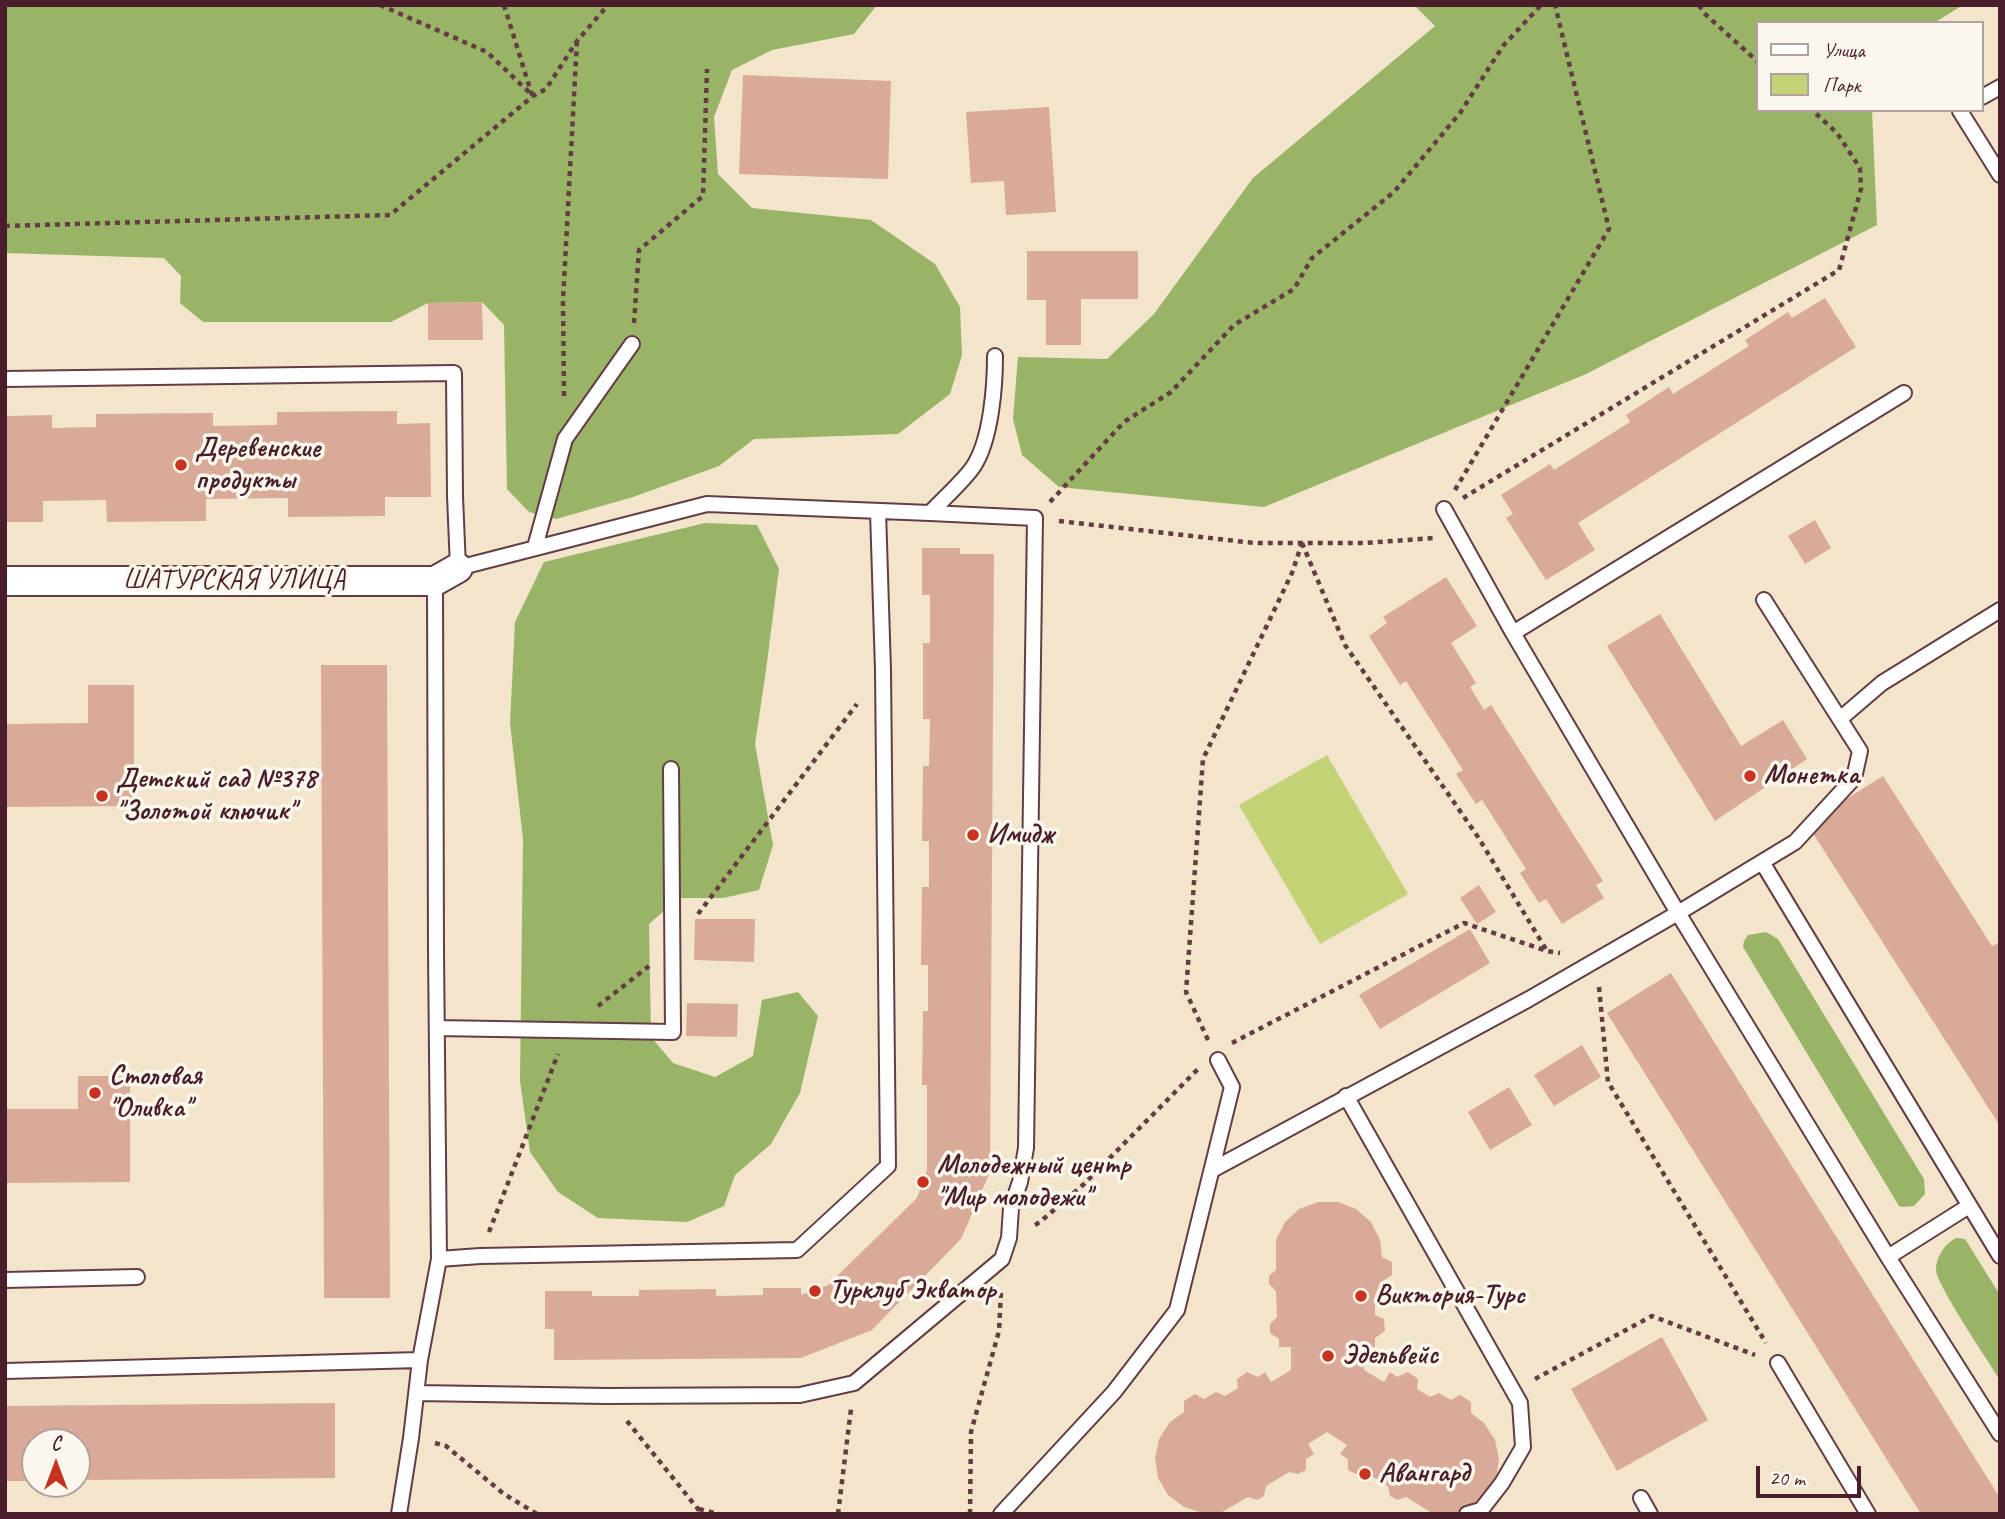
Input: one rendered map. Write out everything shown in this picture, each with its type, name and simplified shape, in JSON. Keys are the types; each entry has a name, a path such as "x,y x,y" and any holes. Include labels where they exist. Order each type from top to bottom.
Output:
{"street":[{"name":"ШАТУРСКАЯ УЛИЦА","path":"5,580 447,574"}],"lane":[{"path":"1984,96 2000,86"},
{"path":"1961,112 2000,175"},
{"path":"535,547 565,439 632,344"},
{"path":"930,513 975,465 988,429 995,380 995,356"},
{"path":"5,379 454,373 455,496 447,574 436,1028 439,1259 420,1360 399,1514"},
{"path":"1513,633 1904,393"},
{"path":"417,1393 800,1395 854,1384 1002,1259 1009,1238 1011,1208 1020,1182 1026,1148 1035,518 707,504 535,547 447,574"},
{"path":"1444,509 1513,633 1678,913 1888,1257 2000,1434"},
{"path":"439,1259 797,1250 888,1166 883,670 878,511"},
{"path":"1212,1170 1517,1005 1795,842 1854,778 1860,751 1764,600"},
{"path":"1840,719 1882,683 2000,610"},
{"path":"436,1028 673,1032 671,769"},
{"path":"1762,862 2000,1256"},
{"path":"1001,1514 1114,1392 1177,1310 1232,1087 1216,1056"},
{"path":"1346,1096 1520,1403 1523,1447 1502,1483 1481,1510 1467,1514"},
{"path":"1888,1257 1969,1206"},
{"path":"5,1280 137,1277"},
{"path":"5,1371 420,1360"},
{"path":"1778,1363 1868,1514"},
{"path":"1641,1498 1650,1514"}],"path":[{"path":"380,5 487,52 533,96"},
{"path":"504,5 533,96"},
{"path":"5,226 390,215 533,96 546,89 577,41 608,5"},
{"path":"1035,518 1124,422 1171,391 1234,325 1294,289 1312,258 1394,192 1460,113 1503,46 1541,5"},
{"path":"1444,509 1609,229 1555,5"},
{"path":"1699,5 1704,13 1756,60"},
{"path":"565,439 562,300 577,41"},
{"path":"632,344 639,250 703,196 707,69"},
{"path":"1444,509 1839,270 1861,189 1860,168 1837,133 1814,112"},
{"path":"1035,518 1254,543 1365,543 1460,537"},
{"path":"1302,543 1345,645 1478,837 1547,951"},
{"path":"1216,1056 1186,992 1203,759 1292,573 1302,543"},
{"path":"1009,1238 1040,1222 1084,1184 1216,1056 1464,923 1547,951 1597,959 1608,1083 1778,1363"},
{"path":"970,1514 971,1432 999,1331 1002,1259"},
{"path":"1513,1391 1652,1316 1778,1363"},
{"path":"838,1514 854,1384"},
{"path":"607,1396 700,1511 719,1514"},
{"path":"411,1438 446,1446 503,1494 537,1514"}],"green space":[{"path":"5,5 877,5 854,34 772,50 732,70 714,117 718,174 752,208 871,220 935,264 960,307 962,355 950,394 898,434 754,439 719,466 633,497 556,519 529,512 507,489 504,325 482,302 428,303 391,322 203,322 180,303 181,276 164,258 5,253"},
{"path":"1414,5 1963,5 1937,21 1756,21 1756,112 1872,112 1877,225 1586,374 1264,507 1059,487 1022,455 1013,419 1018,357 1107,359 1154,314 1253,178 1435,26"},
{"path":"705,523 757,525 779,569 755,744 773,845 759,890 723,898 679,898 649,924 651,1037 673,1063 715,1077 753,1056 762,1000 798,992 818,1016 800,1093 771,1144 735,1175 724,1206 687,1222 598,1218 558,1192 530,1152 520,1081 523,839 510,723 515,622 544,562"},
{"path":"1327,755 1408,894 1320,944 1239,805"},
{"path":"1766,932 1778,939 1924,1179 1925,1194 1914,1206 1899,1206 1743,947 1748,935"},
{"path":"1956,1238 1965,1239 2000,1295 2000,1380 1938,1278 1936,1265 1939,1255"}],"building":[{"path":"743,75 891,81 888,179 739,174"},
{"path":"1049,107 1056,212 1006,215 1004,181 971,183 966,112"},
{"path":"1027,251 1138,251 1138,299 1081,299 1081,345 1046,345 1046,300 1027,300"},
{"path":"1825,298 1856,347 1578,523 1595,550 1546,580 1506,518 1513,514 1501,495 1550,464 1554,470 1630,422 1626,415 1669,387 1673,394 1749,346 1745,340 1788,312 1792,318"},
{"path":"482,302 483,340 428,340 428,303"},
{"path":"397,411 397,424 430,423 431,497 385,497 385,516 288,517 288,498 206,499 206,521 107,522 106,500 43,501 43,522 5,522 5,416 52,415 52,428 96,427 96,414 213,413 213,426 277,425 277,412"},
{"path":"1815,520 1831,548 1805,564 1788,536"},
{"path":"922,548 960,548 960,554 994,554 990,1172 961,1239 872,1330 801,1358 554,1360 554,1329 545,1329 545,1291 592,1291 592,1296 639,1296 639,1290 716,1289 716,1296 763,1295 763,1288 801,1288 801,1295 828,1285 917,1198 927,1170 927,1085 922,1085 923,1011 928,1011 928,965 921,965 922,887 929,887 929,841 922,841 923,766 929,766 930,719 923,719 923,643 930,643 930,595 922,595"},
{"path":"1446,577 1477,626 1451,643 1476,683 1470,687 1484,710 1491,705 1603,881 1596,885 1604,898 1562,924 1546,899 1539,903 1520,873 1526,869 1482,800 1476,804 1456,774 1463,770 1406,681 1400,685 1369,636 1387,623 1383,617"},
{"path":"1660,614 1741,746 1783,720 1807,759 1715,821 1607,646"},
{"path":"321,665 387,665 390,1298 324,1298"},
{"path":"88,685 134,685 134,806 5,807 5,724 88,723"},
{"path":"1883,776 1992,946 2000,942 2000,1126 1807,824"},
{"path":"1479,885 1496,912 1477,924 1460,898"},
{"path":"695,919 755,919 754,962 694,960"},
{"path":"1470,929 1490,963 1380,1029 1359,995"},
{"path":"1671,973 2000,1498 2000,1514 1921,1514 1607,1013"},
{"path":"687,1003 738,1004 737,1037 686,1036"},
{"path":"1582,1045 1601,1077 1554,1106 1534,1075"},
{"path":"78,1076 130,1076 130,1182 5,1183 5,1109 78,1109"},
{"path":"1509,1087 1532,1125 1490,1150 1468,1112"},
{"name":"Эдельвейс","path":"1318,1202 1338,1202 1356,1209 1371,1222 1380,1240 1382,1257 1392,1262 1392,1275 1383,1281 1383,1295 1375,1300 1375,1315 1384,1319 1385,1331 1375,1338 1375,1347 1364,1347 1364,1370 1384,1382 1390,1372 1397,1377 1408,1372 1418,1379 1417,1389 1430,1397 1439,1393 1451,1400 1460,1395 1471,1402 1471,1413 1484,1423 1495,1440 1499,1459 1496,1479 1486,1496 1470,1508 1451,1514 1432,1513 1406,1497 1397,1500 1390,1496 1388,1486 1365,1472 1356,1474 1348,1470 1348,1459 1340,1454 1347,1445 1327,1432 1308,1444 1314,1454 1306,1459 1306,1470 1298,1474 1289,1472 1266,1486 1264,1496 1257,1500 1248,1497 1222,1512 1203,1513 1184,1507 1168,1495 1158,1478 1155,1458 1159,1439 1170,1422 1184,1412 1184,1401 1195,1394 1204,1399 1216,1392 1225,1396 1238,1388 1237,1379 1247,1372 1258,1377 1265,1372 1271,1382 1291,1370 1291,1347 1279,1347 1279,1339 1270,1333 1270,1324 1277,1317 1276,1291 1269,1284 1269,1276 1276,1270 1276,1240 1285,1222 1299,1209"},
{"path":"1662,1337 1708,1420 1617,1471 1571,1389"},
{"path":"335,1403 335,1478 91,1480 91,1428 21,1428 21,1481 5,1481 5,1406"}],"place":[{"name":"Деревенские продукты","path":"181,465"},
{"name":"Монетка","path":"1750,776"},
{"name":"Детский сад №378 \"Золотой ключик\"","path":"102,796"},
{"name":"Имидж","path":"973,835"},
{"name":"Столовая \"Оливка\"","path":"95,1093"},
{"name":"Молодежный центр \"Мир молодежи\"","path":"923,1182"},
{"name":"Турклуб Экватор","path":"815,1291"},
{"name":"Виктория-Турс","path":"1361,1296"},
{"name":"Эдельвейс","path":"1328,1356"},
{"name":"Авангард","path":"1365,1474"}]}
